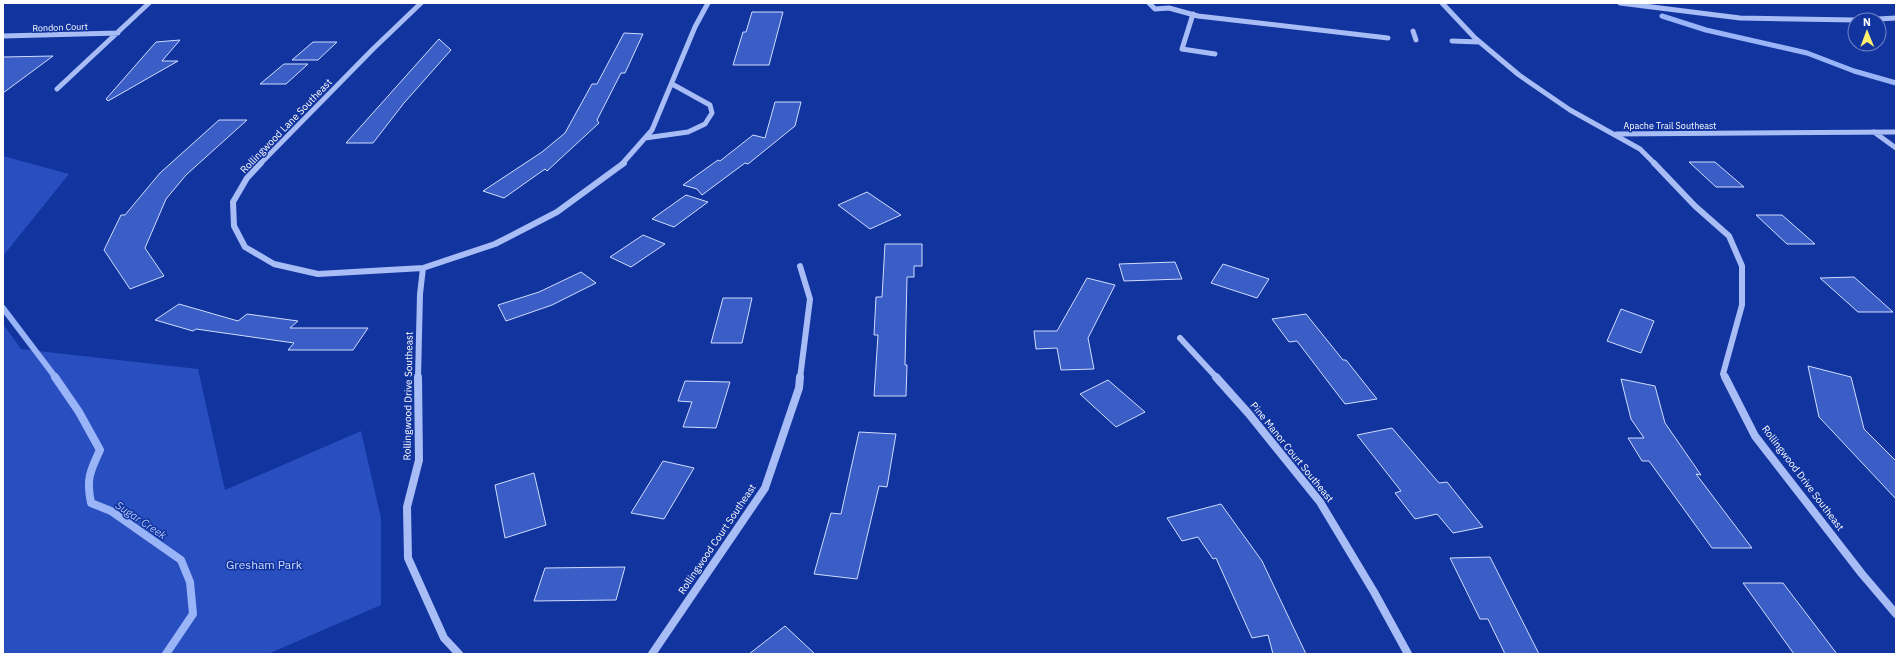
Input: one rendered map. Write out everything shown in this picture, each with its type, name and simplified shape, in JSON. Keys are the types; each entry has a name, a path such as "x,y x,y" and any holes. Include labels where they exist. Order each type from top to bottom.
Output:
{"street":[{"path":"57,89 149,3"},
{"name":"Rollingwood Lane Southeast","path":"421,3 373,49 247,178 233,202 234,226 245,247 274,264 318,274 423,268 495,244 557,212 623,164 652,130 695,27 708,3"},
{"path":"1149,3 1155,9 1169,8 1193,14 1388,38"},
{"name":"Apache Trail Southeast","path":"1442,3 1479,42 1519,75 1546,95 1616,134 1896,132"},
{"path":"1620,3 1740,18 1847,20"},
{"path":"1193,14 1182,49 1215,54"},
{"path":"1412,31 1416,40"},
{"name":"Rondon Court","path":"3,36 118,33"},
{"path":"1452,41 1479,42"},
{"path":"645,138 688,132 705,124 712,113 710,105 672,84"},
{"path":"1874,132 1896,148"},
{"name":"Rollingwood Drive Southeast","path":"1616,134 1640,148 1695,206 1729,236 1742,266 1742,304 1723,374 1755,436 1862,574 1896,614"},
{"name":"Rollingwood Court Southeast","path":"652,654 765,488 800,388 810,299 800,266"},
{"name":"Rollingwood Drive Southeast","path":"423,268 420,294 418,403 419,460 407,507 408,558 444,638 459,654"},
{"name":"Pine Manor Court Southeast","path":"1180,338 1249,414 1320,502 1374,592 1408,654"}],"green space":[{"path":"3,156 69,174 3,256"},
{"name":"Gresham Park","path":"3,324 21,349 198,369 225,490 361,431 381,518 381,605 268,654 3,654"}],"building":[{"path":"752,12 783,12 769,65 733,65 743,32 746,32"},
{"path":"624,33 643,34 625,73 621,73 597,120 599,123 547,171 545,169 504,198 483,191 542,152 565,133 592,84 597,84"},
{"path":"439,39 451,50 404,103 373,143 346,143"},
{"path":"180,40 162,61 178,61 108,101 106,99 156,42"},
{"path":"313,42 337,42 318,60 292,60"},
{"path":"53,56 3,93 3,57"},
{"path":"284,64 308,64 286,84 260,84"},
{"path":"775,102 801,102 795,126 748,164 745,163 702,195 697,189 683,185 718,160 720,161 753,135 765,138"},
{"path":"219,120 247,120 186,175 166,199 145,248 164,276 130,289 104,250 121,215 125,215 160,173"},
{"path":"1689,162 1715,162 1744,187 1716,187"},
{"path":"867,192 901,215 870,229 838,205"},
{"path":"686,195 708,202 674,227 652,219"},
{"path":"1756,215 1782,215 1815,244 1787,244"},
{"path":"643,235 665,244 631,267 610,257"},
{"path":"885,244 922,244 922,266 914,266 914,277 907,277 905,365 907,365 906,396 874,396 878,335 874,335 876,297 882,297"},
{"path":"1175,262 1182,279 1124,281 1119,264"},
{"path":"1223,264 1269,279 1257,298 1211,283"},
{"path":"581,272 596,283 552,305 506,321 498,305 539,292"},
{"path":"1854,277 1893,312 1858,312 1820,278"},
{"path":"1087,278 1115,285 1088,338 1094,369 1061,370 1057,348 1036,349 1034,331 1057,331"},
{"path":"723,298 752,298 742,343 711,343"},
{"path":"179,304 238,321 247,314 298,321 290,328 368,328 353,350 288,350 294,343 196,329 193,331 155,320"},
{"path":"1621,309 1654,321 1641,353 1607,341"},
{"path":"1306,314 1343,360 1346,360 1377,399 1345,404 1297,341 1289,342 1272,319"},
{"path":"1808,366 1851,377 1864,429 1896,461 1896,499 1819,417"},
{"path":"1621,379 1655,386 1665,423 1701,475 1696,474 1752,548 1712,548 1649,461 1642,461 1628,438 1644,438 1631,419"},
{"path":"1108,380 1145,412 1116,427 1080,394"},
{"path":"685,381 730,382 716,428 683,427 692,402 678,401"},
{"path":"1392,428 1439,483 1447,482 1483,527 1453,533 1437,514 1415,519 1395,493 1401,491 1357,435"},
{"path":"859,432 896,434 887,487 879,486 857,579 814,574 831,513 841,514"},
{"path":"663,461 694,468 664,519 631,513"},
{"path":"534,473 546,525 505,538 495,485"},
{"path":"1221,504 1262,561 1306,654 1273,654 1268,635 1252,638 1216,558 1213,559 1198,537 1182,541 1167,518"},
{"path":"1490,557 1539,654 1505,654 1488,619 1480,619 1450,558"},
{"path":"625,567 616,600 534,601 545,568"},
{"path":"1743,583 1783,583 1837,654 1794,654"},
{"path":"785,626 815,654 749,654"}],"waterway":[{"path":"1662,16 1706,30 1807,53 1854,71 1896,83"},
{"name":"Sugar Creek","path":"3,308 56,378"},
{"name":"Sugar Creek","path":"55,377 79,412 100,450 90,476 89,488 91,503 111,511 181,560 190,582 193,614 166,654"}]}
